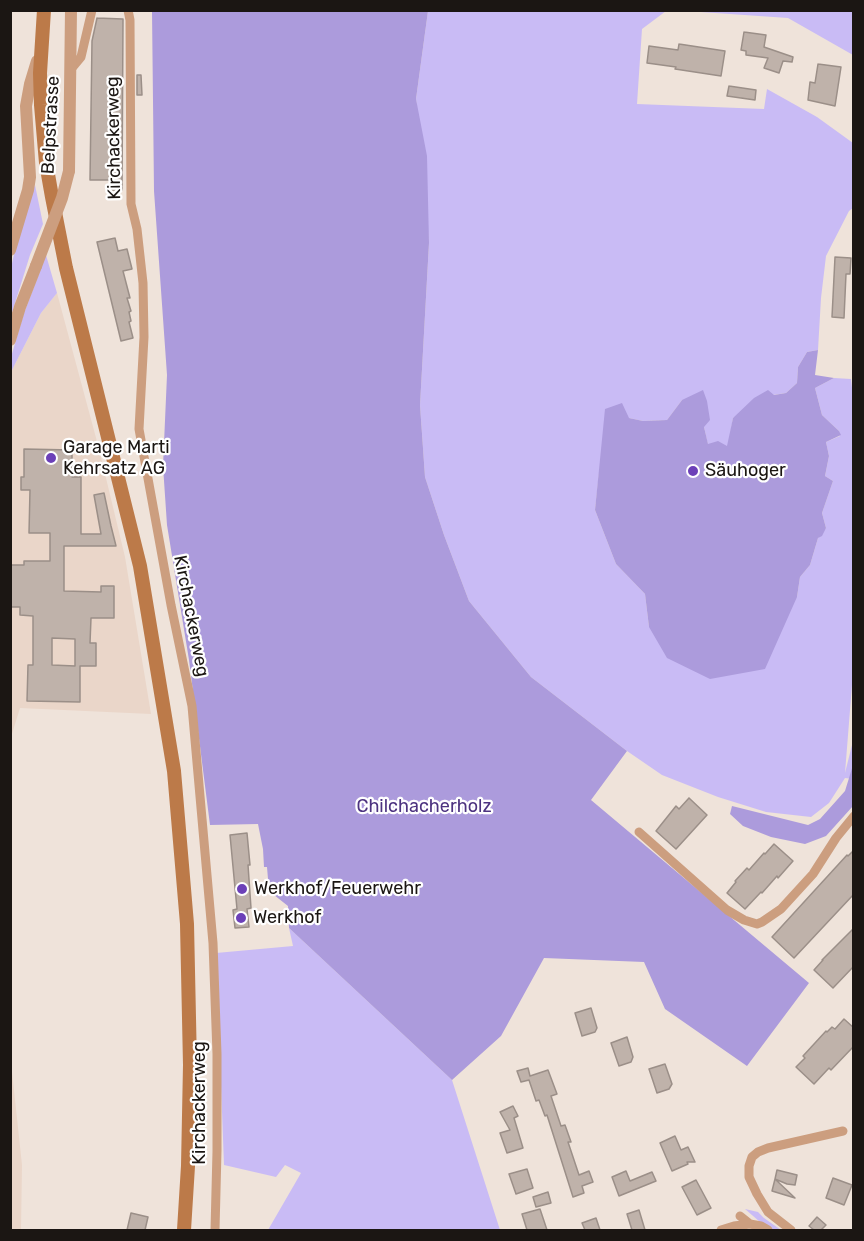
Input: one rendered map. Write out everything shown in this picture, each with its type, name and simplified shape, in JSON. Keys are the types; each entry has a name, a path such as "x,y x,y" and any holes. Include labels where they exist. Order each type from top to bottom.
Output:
{"main road":[{"path":"44,10 40,73 43,130 55,216 140,566 174,771 187,924 190,1065 184,1230"}],"street":[{"name":"Belpstrasse","path":"10,340 20,307 62,198 69,171 71,10"},
{"path":"71,69 81,57 92,10"},
{"name":"Kirchackerweg","path":"128,10 130,20 131,204 137,229 143,294 144,337 139,429 192,706 213,943 217,1054 215,1230"},
{"name":"Belpstrasse","path":"10,250 28,190 30,177 26,106 42,45"},
{"path":"639,832 727,910 744,920 757,924 780,909 813,874 836,837 854,816"},
{"path":"791,1230 768,1212 756,1194 749,1177 752,1157 768,1148 843,1131"},
{"path":"740,1216 750,1224"},
{"path":"721,1230 750,1224 768,1230"}],"shaded area":[{"path":"428,11 666,11 642,29 637,104 764,109 767,89 817,117 853,143 853,208 849,211 826,256 818,350 807,352 798,367 797,383 786,393 773,395 733,418 728,447 708,445 704,427 682,400 667,420 643,421 629,418 599,473 595,510 616,564 645,594 649,627 797,597 800,577 810,565 818,538 826,528 822,513 833,481 825,476 829,456 826,442 840,436 839,431 822,415 815,388 834,378 851,379 854,405 854,684 852,685 845,773 852,745 853,694 853,779 845,778 829,803 811,817 766,812 718,797 662,775 531,677 469,601 425,477 420,405 429,243 416,99"},
{"path":"686,11 853,11 853,55 788,18"},
{"path":"35,185 43,224 30,255 11,316 11,268 20,227"},
{"path":"46,255 57,293 41,313 11,372 11,357 24,313"},
{"path":"57,293 125,557 151,714 20,708 11,737 11,372 41,313"},
{"path":"289,928 452,1080 500,1230 268,1230 301,1173 285,1165 276,1177 224,1165 216,953 293,946"},
{"path":"10,1053 22,1165 21,1230 11,1230"},
{"path":"745,1209 758,1212 781,1230 773,1230"}],"green space":[{"name":"Chilchacherholz","path":"152,11 428,11 416,99 427,156 429,243 420,405 425,477 469,601 531,677 627,751 591,800 809,983 747,1066 665,1009 644,962 544,958 501,1036 452,1080 289,928 288,906 269,891 267,867 264,867 258,824 210,825 189,660 167,525 163,466 167,375 154,191"},
{"path":"818,350 815,375 834,378 815,388 822,415 841,435 826,442 829,456 825,476 833,481 822,513 826,528 822,536 818,538 810,565 800,577 797,597 765,669 710,679 667,658 649,627 645,594 616,564 595,510 605,409 622,403 629,418 643,421 667,420 682,400 703,390 710,420 704,427 708,444 718,441 727,446 733,418 754,398 768,390 774,395 786,393 797,383 798,367 807,352"},
{"path":"853,765 853,806 826,836 805,844 771,837 743,826 730,814 732,806 808,825 820,819 845,791"}],"building":[{"path":"97,18 123,19 122,190 112,190 112,180 90,180 92,41"},
{"path":"744,32 766,35 764,47 793,57 792,62 783,61 779,73 764,68 768,58 746,55 746,51 741,50"},
{"path":"679,44 725,51 721,76 647,63 649,46 678,50"},
{"path":"818,64 841,67 835,106 808,100 810,82 815,83"},
{"path":"137,75 141,75 142,95 137,95"},
{"path":"729,86 756,90 755,100 727,96"},
{"path":"115,238 118,251 127,249 132,269 123,271 130,298 127,298 131,311 129,322 133,338 121,341 97,242"},
{"path":"835,257 851,258 850,274 846,274 844,318 832,317"},
{"path":"24,449 72,450 72,477 81,477 81,534 101,534 94,495 104,493 116,546 64,546 64,591 101,592 101,586 114,586 114,618 91,618 90,643 96,643 96,666 80,666 80,702 27,701 28,665 33,665 33,616 20,615 20,607 10,607 10,565 24,565 24,561 50,561 50,533 29,533 30,490 21,490 21,477 24,477","holes":["52,638 75,639 75,666 52,665"]},
{"path":"689,798 707,815 676,849 656,831 676,806 679,809"},
{"path":"247,833 251,908 247,909 249,927 235,928 233,910 237,909 230,835"},
{"path":"774,844 793,861 745,909 727,893 747,868 749,870"},
{"path":"854,850 854,894 794,958 772,937"},
{"path":"854,928 854,966 833,988 814,970"},
{"path":"591,1008 597,1028 595,1032 582,1036 575,1013"},
{"path":"844,1019 854,1028 854,1046 814,1084 796,1067 826,1031 832,1027 835,1029"},
{"path":"627,1037 633,1057 631,1062 619,1066 611,1043"},
{"path":"665,1064 672,1084 669,1089 657,1093 649,1069"},
{"path":"528,1068 530,1076 548,1070 557,1094 551,1096 561,1126 565,1125 579,1175 589,1171 593,1182 582,1186 584,1193 573,1197 547,1115 545,1116 539,1100 536,1101 529,1080 521,1082 517,1071"},
{"path":"513,1106 518,1116 514,1118 523,1148 507,1153 500,1133 510,1130 500,1112"},
{"path":"675,1136 681,1150 688,1147 695,1162 687,1162 688,1164 672,1171 660,1143"},
{"path":"527,1169 533,1188 516,1194 509,1174"},
{"path":"777,1170 797,1175 795,1185 775,1179"},
{"path":"626,1171 630,1181 652,1172 656,1181 619,1196 612,1177"},
{"path":"833,1178 852,1185 844,1205 826,1198"},
{"path":"775,1179 795,1198 772,1191"},
{"path":"696,1180 711,1208 697,1215 682,1187"},
{"path":"548,1192 551,1203 536,1207 533,1197"},
{"path":"540,1209 547,1230 527,1230 522,1214"},
{"path":"639,1210 645,1230 632,1230 627,1214"},
{"path":"131,1213 148,1217 145,1230 127,1230"},
{"path":"817,1217 826,1225 821,1230 814,1230 809,1226"},
{"path":"596,1218 600,1230 585,1230 582,1223"}],"place":[{"name":"Garage Marti Kehrsatz AG","path":"51,458"},
{"name":"Säuhoger","path":"693,471"},
{"name":"Werkhof/Feuerwehr","path":"242,889"},
{"name":"Werkhof","path":"241,918"}]}
